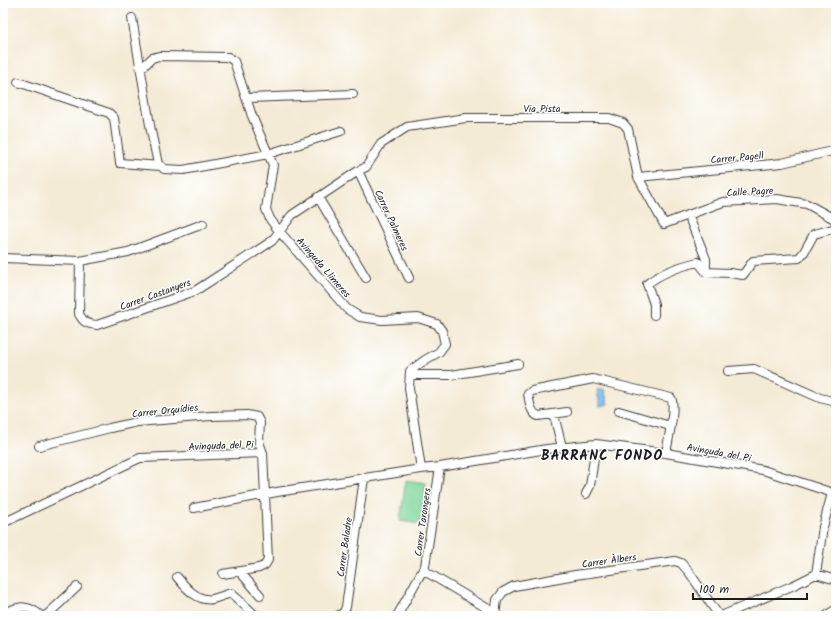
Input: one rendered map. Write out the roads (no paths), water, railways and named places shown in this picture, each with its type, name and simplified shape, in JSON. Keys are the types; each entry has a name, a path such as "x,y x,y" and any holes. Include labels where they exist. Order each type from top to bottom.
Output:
{"street":[{"path":"132,18 151,131 158,164 164,169 183,170 268,154 341,131"},
{"name":"Avinguda Llimeres","path":"141,69 152,58 159,56 228,57 234,61 252,116 273,164 266,209 270,219 279,231 347,309 360,317 382,320 418,318 437,324 442,331 445,344 439,352 410,371 410,375"},
{"path":"18,82 109,113 114,118 120,163 161,166"},
{"path":"246,98 353,94"},
{"name":"Via Pista","path":"358,171 366,167 381,144 407,127 466,118 609,118 623,123 628,129 638,176 664,224"},
{"name":"Carrer Pagell","path":"638,176 782,163 836,150"},
{"path":"279,231 292,215 358,171"},
{"name":"Carrer Palmeres","path":"358,171 409,278"},
{"path":"318,197 366,278"},
{"name":"Calle Pagre","path":"664,224 723,202 777,198 807,204 836,220"},
{"path":"688,215 706,259 706,272"},
{"path":"3,258 80,261 128,252 203,224"},
{"path":"706,272 730,272 743,275 753,261 800,258 814,234 836,228"},
{"name":"Carrer Castanyers","path":"80,261 79,314 82,321 88,324 97,325 195,291 272,241 279,231"},
{"path":"654,315 654,304 647,284 652,280 682,266 698,262 706,272"},
{"path":"420,469 409,388 410,375 451,375 518,364"},
{"path":"728,371 754,369 820,398 836,402"},
{"path":"567,412 538,416 531,410 528,394 532,391 593,379 671,398 674,402 666,453"},
{"path":"618,411 670,426"},
{"path":"554,414 562,447"},
{"name":"Carrer Orquídies","path":"39,446 137,422 211,416 247,415 257,417 260,423 259,442 263,453"},
{"path":"586,494 590,486 596,444"},
{"name":"Avinguda del Pi","path":"440,467 548,449 596,444 666,453 763,470 834,493"},
{"name":"Avinguda del Pi","path":"3,523 140,458 263,453 268,560 265,565 259,568 223,574"},
{"path":"194,508 266,494 440,467"},
{"name":"Carrer Tarongers","path":"397,616 425,566 440,467"},
{"name":"Carrer Baladre","path":"338,616 344,612 346,607 364,478"},
{"path":"816,574 823,526 834,493"},
{"name":"Carrer Àlbers","path":"495,615 497,600 503,592 514,586 576,575 675,561 681,563 720,616"},
{"path":"423,570 495,615"},
{"path":"240,572 260,595"},
{"path":"720,616 794,585 816,574 836,580"},
{"path":"177,577 198,597 212,599 231,593 256,616"},
{"path":"44,616 77,587"},
{"path":"3,613 21,606 32,608 41,616"},
{"path":"826,616 836,609"}],"water":[{"path":"604,389 608,404 600,406 597,390"}],"district":[{"name":"BARRANC FONDO","path":"602,455"}]}
